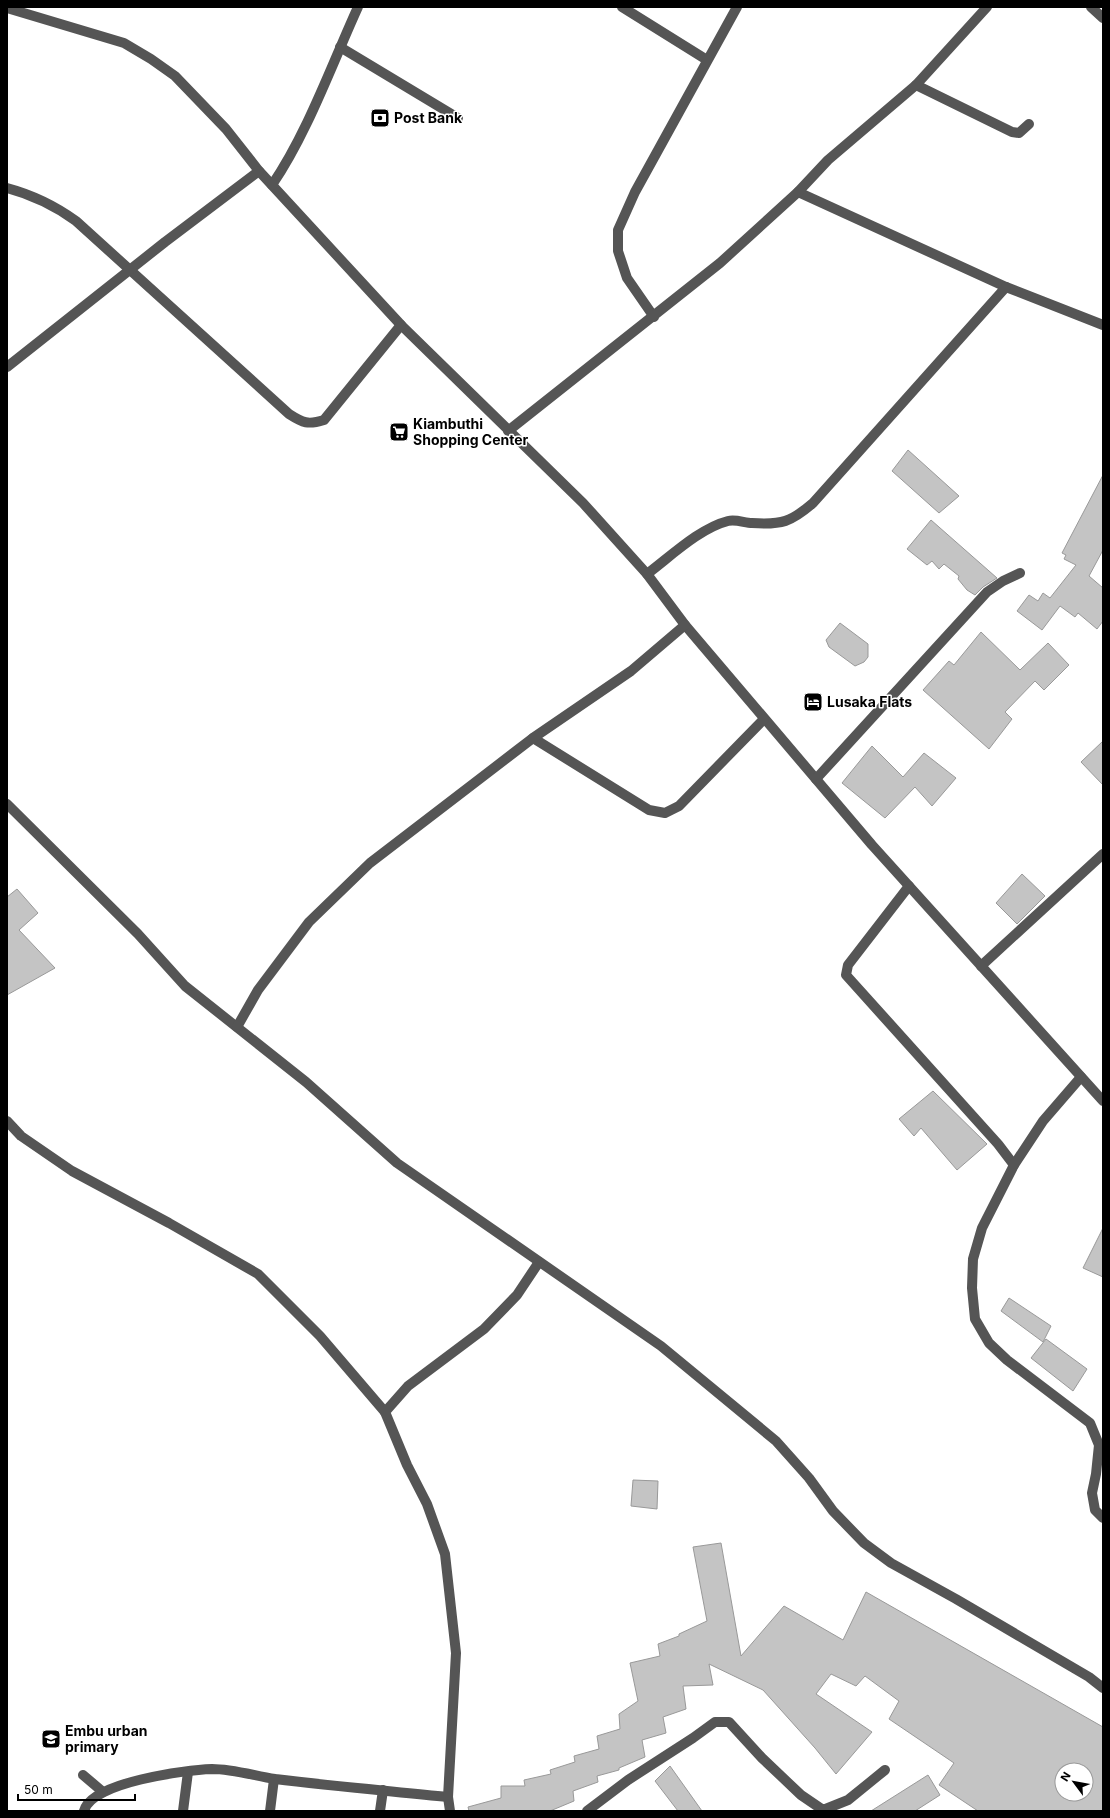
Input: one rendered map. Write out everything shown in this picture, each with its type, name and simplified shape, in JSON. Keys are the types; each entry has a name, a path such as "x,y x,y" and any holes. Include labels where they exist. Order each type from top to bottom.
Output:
{"street":[{"path":"272,185 285,165 358,7"},
{"path":"622,7 707,60"},
{"path":"654,317 627,278 618,251 618,230 636,192 737,7"},
{"path":"508,431 654,317 720,263 798,192 828,160 916,84 987,7"},
{"path":"1091,7 1103,18"},
{"path":"7,8 124,43 151,58 175,76 226,129 259,171 401,325 583,503 647,574 685,626 909,886 1103,1101"},
{"path":"340,47 458,118"},
{"path":"916,84 1012,132 1019,132 1029,124"},
{"path":"7,367 259,171"},
{"path":"7,188 36,197 60,209 76,221 289,414 311,424 324,420 401,325"},
{"path":"798,192 1006,287 1103,325"},
{"path":"647,574 711,526 730,521 782,523 796,517 813,503 1006,287"},
{"path":"816,779 987,592 1003,581 1020,573"},
{"path":"237,1027 258,990 309,922 370,863 533,738 631,671 685,626"},
{"path":"533,738 649,810 665,813 679,806 764,718"},
{"path":"7,804 138,934 185,986 306,1082 398,1163 661,1346 776,1441 809,1478 832,1511 864,1543 891,1562 1089,1677 1103,1688"},
{"path":"981,966 1103,854"},
{"path":"909,886 848,965 846,975 998,1144 1014,1165"},
{"path":"1081,1078 1043,1121 1014,1165 982,1228 973,1259 972,1288 975,1319 989,1344 1007,1360 1090,1422 1099,1445 1096,1474 1092,1493 1095,1510 1103,1518"},
{"path":"7,1121 21,1136 72,1171 169,1223 258,1274 320,1336 384,1412 407,1465 427,1504 446,1554 456,1653 448,1797 450,1811"},
{"path":"384,1412 408,1386 484,1329 517,1295 539,1262"},
{"path":"587,1811 628,1780 694,1738 715,1722 729,1722 735,1726 762,1758 801,1796 823,1810 848,1800 885,1770"},
{"path":"84,1811 92,1798 103,1792 147,1777 213,1769 274,1778 448,1797"},
{"path":"183,1811 188,1772"},
{"path":"83,1775 103,1792"},
{"path":"270,1811 274,1778"},
{"path":"380,1811 383,1790"}],"building":[{"path":"908,450 959,496 939,513 892,471"},
{"path":"1103,475 1103,550 1089,576 1103,588 1103,621 1097,629 1078,613 1075,617 1060,606 1042,630 1017,611 1029,595 1038,601 1043,593 1050,598 1076,565 1064,559 1066,555 1062,553"},
{"path":"931,520 997,578 983,587 975,595 967,590 958,579 959,576 944,564 939,569 932,561 927,565 907,549"},
{"path":"840,623 868,644 868,657 864,662 855,666 829,647 826,640"},
{"path":"981,632 1020,670 1048,643 1069,665 1044,690 1035,681 1005,712 1012,719 989,749 923,690 949,661 954,665"},
{"path":"1103,741 1103,785 1081,762"},
{"path":"872,746 903,777 924,753 956,778 932,806 915,787 885,818 842,783"},
{"path":"1022,874 1045,896 1017,924 996,903"},
{"path":"17,889 38,913 19,930 55,968 7,995 7,897"},
{"path":"933,1091 987,1144 957,1170 921,1128 914,1136 899,1119"},
{"path":"1103,1228 1103,1277 1083,1268"},
{"path":"1009,1298 1051,1326 1043,1342 1001,1311"},
{"path":"1046,1339 1087,1369 1073,1391 1031,1358"},
{"path":"633,1480 658,1481 657,1509 631,1506"},
{"path":"721,1543 741,1656 784,1606 843,1640 866,1592 1103,1727 1103,1811 978,1811 939,1785 954,1763 889,1719 899,1701 865,1676 856,1686 831,1674 816,1694 872,1732 836,1774 815,1748 763,1690 709,1664 713,1685 683,1686 686,1709 663,1717 666,1733 642,1740 645,1757 619,1768 619,1770 597,1776 598,1782 573,1791 574,1801 550,1811 469,1811 468,1807 501,1798 501,1786 525,1786 524,1780 551,1774 550,1770 575,1762 574,1756 599,1749 597,1736 620,1729 619,1714 638,1701 630,1663 660,1656 658,1644 679,1636 679,1634 707,1621 693,1547"},
{"path":"670,1766 702,1811 678,1811 655,1781"},
{"path":"928,1775 940,1795 915,1811 871,1811"}],"place":[{"name":"Post Bank","path":"380,118"},
{"name":"Kiambuthi Shopping Center","path":"399,432"},
{"name":"Lusaka Flats","path":"813,702"},
{"name":"Embu urban primary","path":"51,1739"}]}
